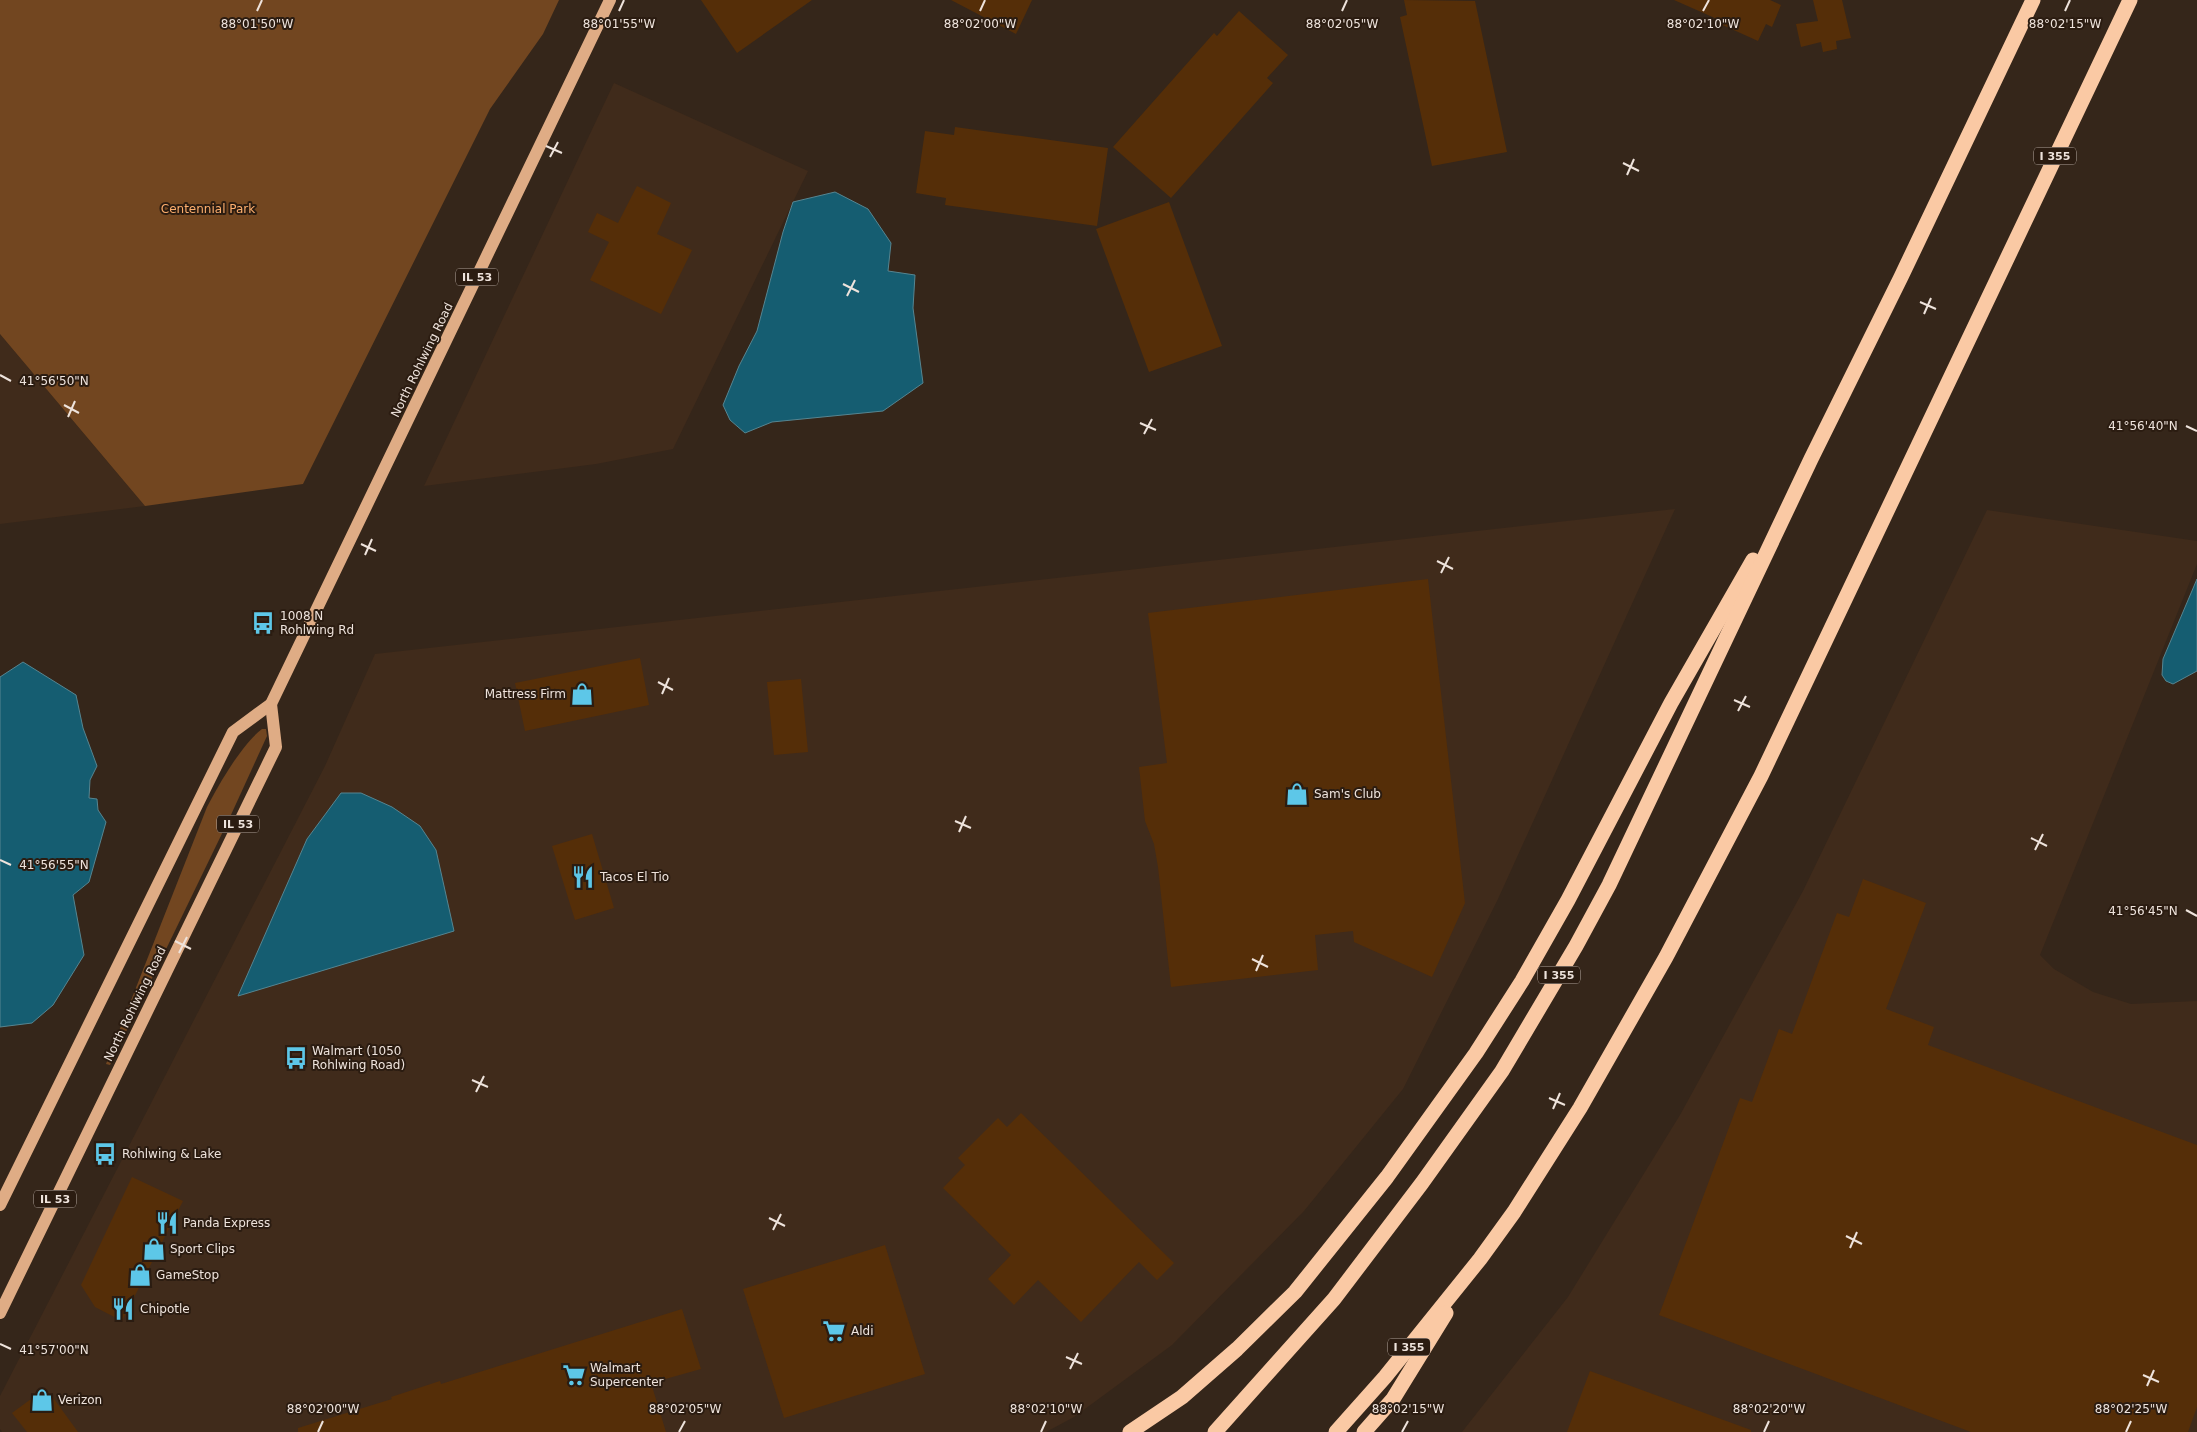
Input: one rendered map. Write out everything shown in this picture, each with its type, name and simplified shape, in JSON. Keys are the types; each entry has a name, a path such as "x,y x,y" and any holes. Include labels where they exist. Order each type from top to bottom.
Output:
{"highway":[{"name":"I 355","path":"1215,1432 1334,1299 1422,1183 1502,1071 1576,946 1609,885 1811,459 1901,277 2033,0"},
{"name":"I 355","path":"1336,1432 1385,1377 1480,1259 1514,1212 1580,1108 1666,957 1761,776 2130,0"},
{"path":"1130,1432 1182,1397 1237,1349 1295,1292 1387,1177 1476,1052 1522,981 1563,908 1671,703 1811,459"},
{"path":"1364,1432 1393,1399 1480,1259"}],"main road":[{"name":"North Rohlwing Road","path":"0,1205 233,732 271,704 610,0"},
{"name":"North Rohlwing Road","path":"0,1313 276,747 271,704"}],"shaded area":[{"path":"614,83 808,171 673,449 596,464 424,486"},
{"path":"0,334 145,506 0,524"},
{"path":"1675,509 1498,899 1403,1089 1304,1211 1172,1345 1074,1417 1046,1432 2,1432 0,1429 0,1396 325,766 375,654"},
{"path":"1987,510 2197,541 2197,564 2040,955 2054,969 2093,992 2131,1004 2197,1001 2197,1432 1462,1432 1568,1297 1680,1115 1803,891"}],"green space":[{"name":"Centennial Park","path":"0,0 559,0 543,34 490,109 303,484 145,506 0,334"},
{"path":"262,729 266,729 267,736 230,817 110,1065 106,1064 207,807 239,754"}],"water":[{"path":"835,192 868,209 891,243 888,271 915,275 913,308 923,383 883,411 772,422 745,433 730,420 723,405 739,366 757,331 783,232 793,202"},
{"path":"2197,579 2197,671 2173,684 2166,681 2162,675 2163,659"},
{"path":"23,662 76,695 83,728 97,766 90,780 89,798 97,799 98,810 106,822 89,882 73,895 84,955 53,1005 32,1023 0,1027 0,677"},
{"path":"341,793 361,793 392,807 420,826 436,850 454,931 238,996 307,839"}],"building":[{"path":"701,0 812,0 737,53"},
{"path":"951,0 1032,0 1016,34"},
{"path":"1404,0 1475,1 1507,152 1432,166 1400,17 1407,15"},
{"path":"1674,0 1770,0 1781,5 1772,27 1766,24 1758,41 1716,22 1717,19"},
{"path":"1813,0 1842,0 1851,38 1836,41 1837,49 1823,52 1821,42 1801,47 1796,24 1818,21"},
{"path":"1239,11 1288,55 1267,78 1273,83 1171,198 1113,147 1214,33 1217,36"},
{"path":"955,127 1108,148 1097,226 945,205 946,198 916,193 925,131 954,135"},
{"path":"637,186 671,203 657,234 692,250 661,314 590,280 609,242 588,232 597,213 618,223"},
{"path":"1169,202 1222,346 1149,372 1096,229"},
{"name":"Sam's Club","path":"1428,579 1465,903 1432,977 1354,942 1353,931 1315,935 1318,970 1171,987 1158,867 1154,844 1145,821 1139,767 1167,763 1148,613"},
{"name":"Mattress Firm","path":"640,658 649,705 525,731 515,683"},
{"path":"801,679 808,752 774,755 767,682"},
{"name":"Tacos El Tio","path":"592,834 614,908 575,920 552,846"},
{"path":"1863,879 1926,903 1886,1009 1934,1027 1928,1045 2197,1145 2197,1407 2188,1432 1971,1432 1659,1315 1740,1098 1752,1102 1779,1029 1792,1034 1837,913 1849,917"},
{"path":"1021,1113 1174,1263 1157,1280 1139,1262 1081,1322 1038,1280 1014,1305 988,1279 1011,1255 943,1188 965,1165 958,1158 998,1118 1007,1127"},
{"path":"132,1177 183,1201 122,1321 95,1307 81,1285"},
{"name":"Aldi","path":"885,1245 925,1374 784,1418 743,1289"},
{"name":"Walmart Supercenter","path":"682,1309 701,1369 651,1383 666,1432 298,1432 298,1428 392,1399 391,1397 440,1381 441,1384"},
{"path":"1590,1371 1751,1430 1751,1432 1567,1432"},
{"name":"Verizon","path":"46,1388 78,1432 27,1432 12,1413"}],"place":[{"name":"1008 N Rohlwing Rd","path":"263,623"},
{"name":"Mattress Firm","path":"582,694"},
{"name":"Sam's Club","path":"1297,794"},
{"name":"Tacos El Tio","path":"583,877"},
{"name":"Walmart (1050 Rohlwing Road)","path":"296,1058"},
{"name":"Rohlwing & Lake","path":"105,1154"},
{"name":"Panda Express","path":"167,1223"},
{"name":"Sport Clips","path":"154,1249"},
{"name":"GameStop","path":"140,1275"},
{"name":"Chipotle","path":"123,1309"},
{"name":"Aldi","path":"834,1331"},
{"name":"Walmart Supercenter","path":"574,1375"},
{"name":"Verizon","path":"42,1400"}]}
